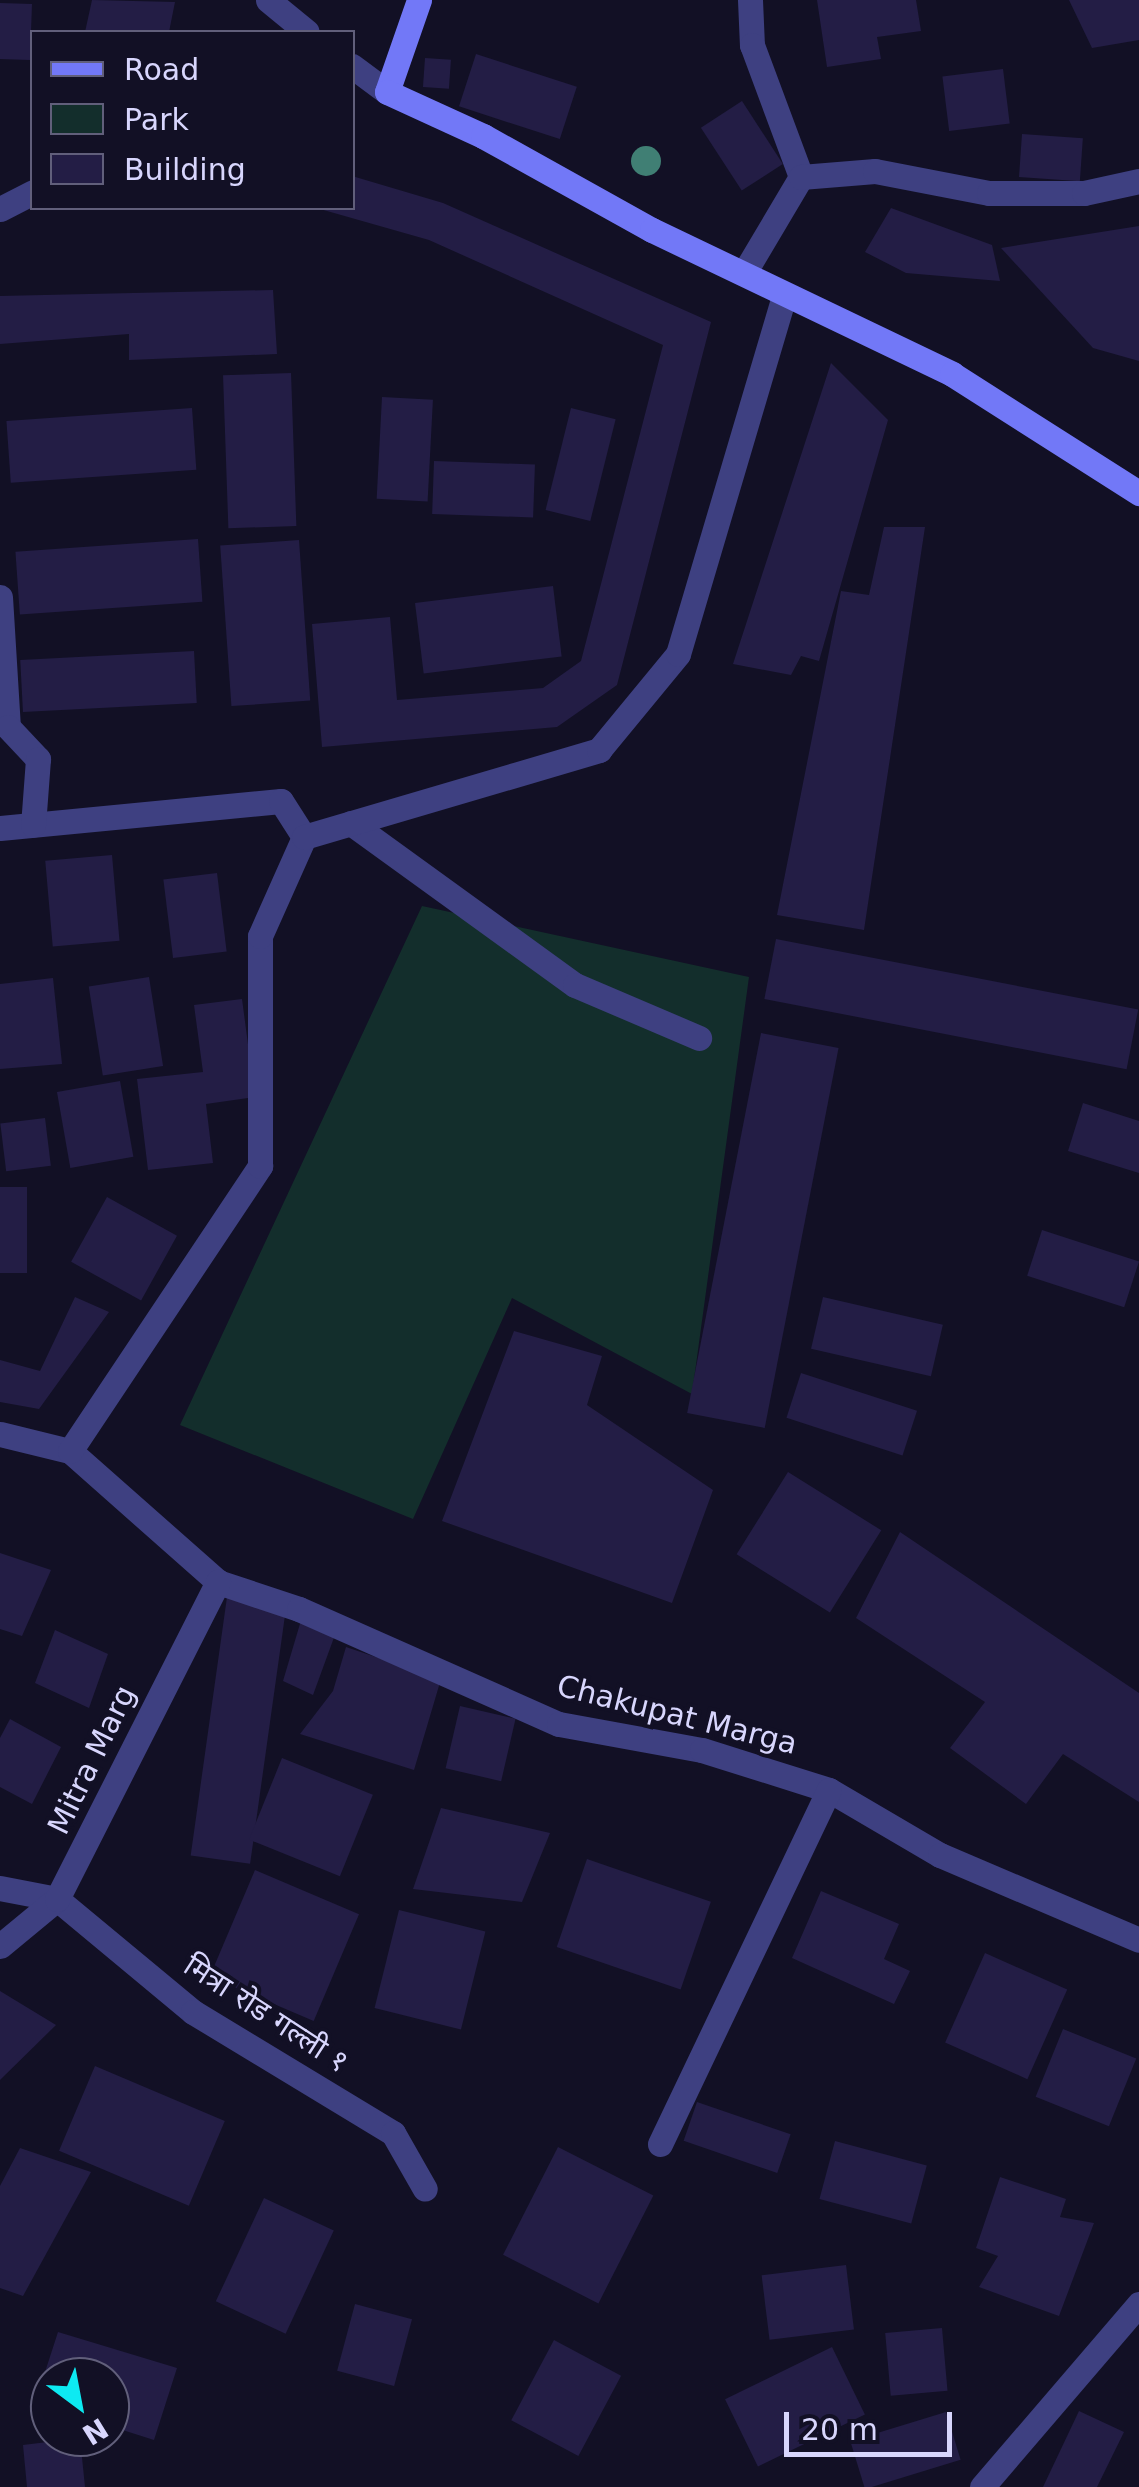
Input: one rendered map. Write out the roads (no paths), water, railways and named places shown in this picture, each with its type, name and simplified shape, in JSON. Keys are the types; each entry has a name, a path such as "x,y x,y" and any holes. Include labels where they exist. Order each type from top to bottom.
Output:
{"street":[{"path":"268,0 305,30"},
{"path":"387,92 419,0"},
{"path":"750,0 752,45 801,176"},
{"path":"355,68 387,92 784,295 952,374 1139,493"},
{"path":"801,176 875,171 989,194 1084,194 1139,181"},
{"path":"744,272 801,176"},
{"path":"0,209 30,194"},
{"path":"70,1451 260,1166 260,936 304,837 599,750 678,654 784,295"},
{"path":"0,598 8,727 38,759 33,825"},
{"path":"0,828 281,801 304,837"},
{"path":"352,823 574,985 698,1038"},
{"name":"Chakupat Marga","path":"0,1434 70,1451 218,1582 299,1609 560,1724 702,1750 829,1790 940,1855 1139,1940"},
{"name":"Mitra Marg","path":"0,1946 57,1899 218,1582"},
{"path":"660,2144 829,1790"},
{"name":"मित्रा रोड गल्ली १","path":"0,1888 57,1899 194,2012 393,2133 425,2189"},
{"path":"982,2487 1139,2304"}]}
